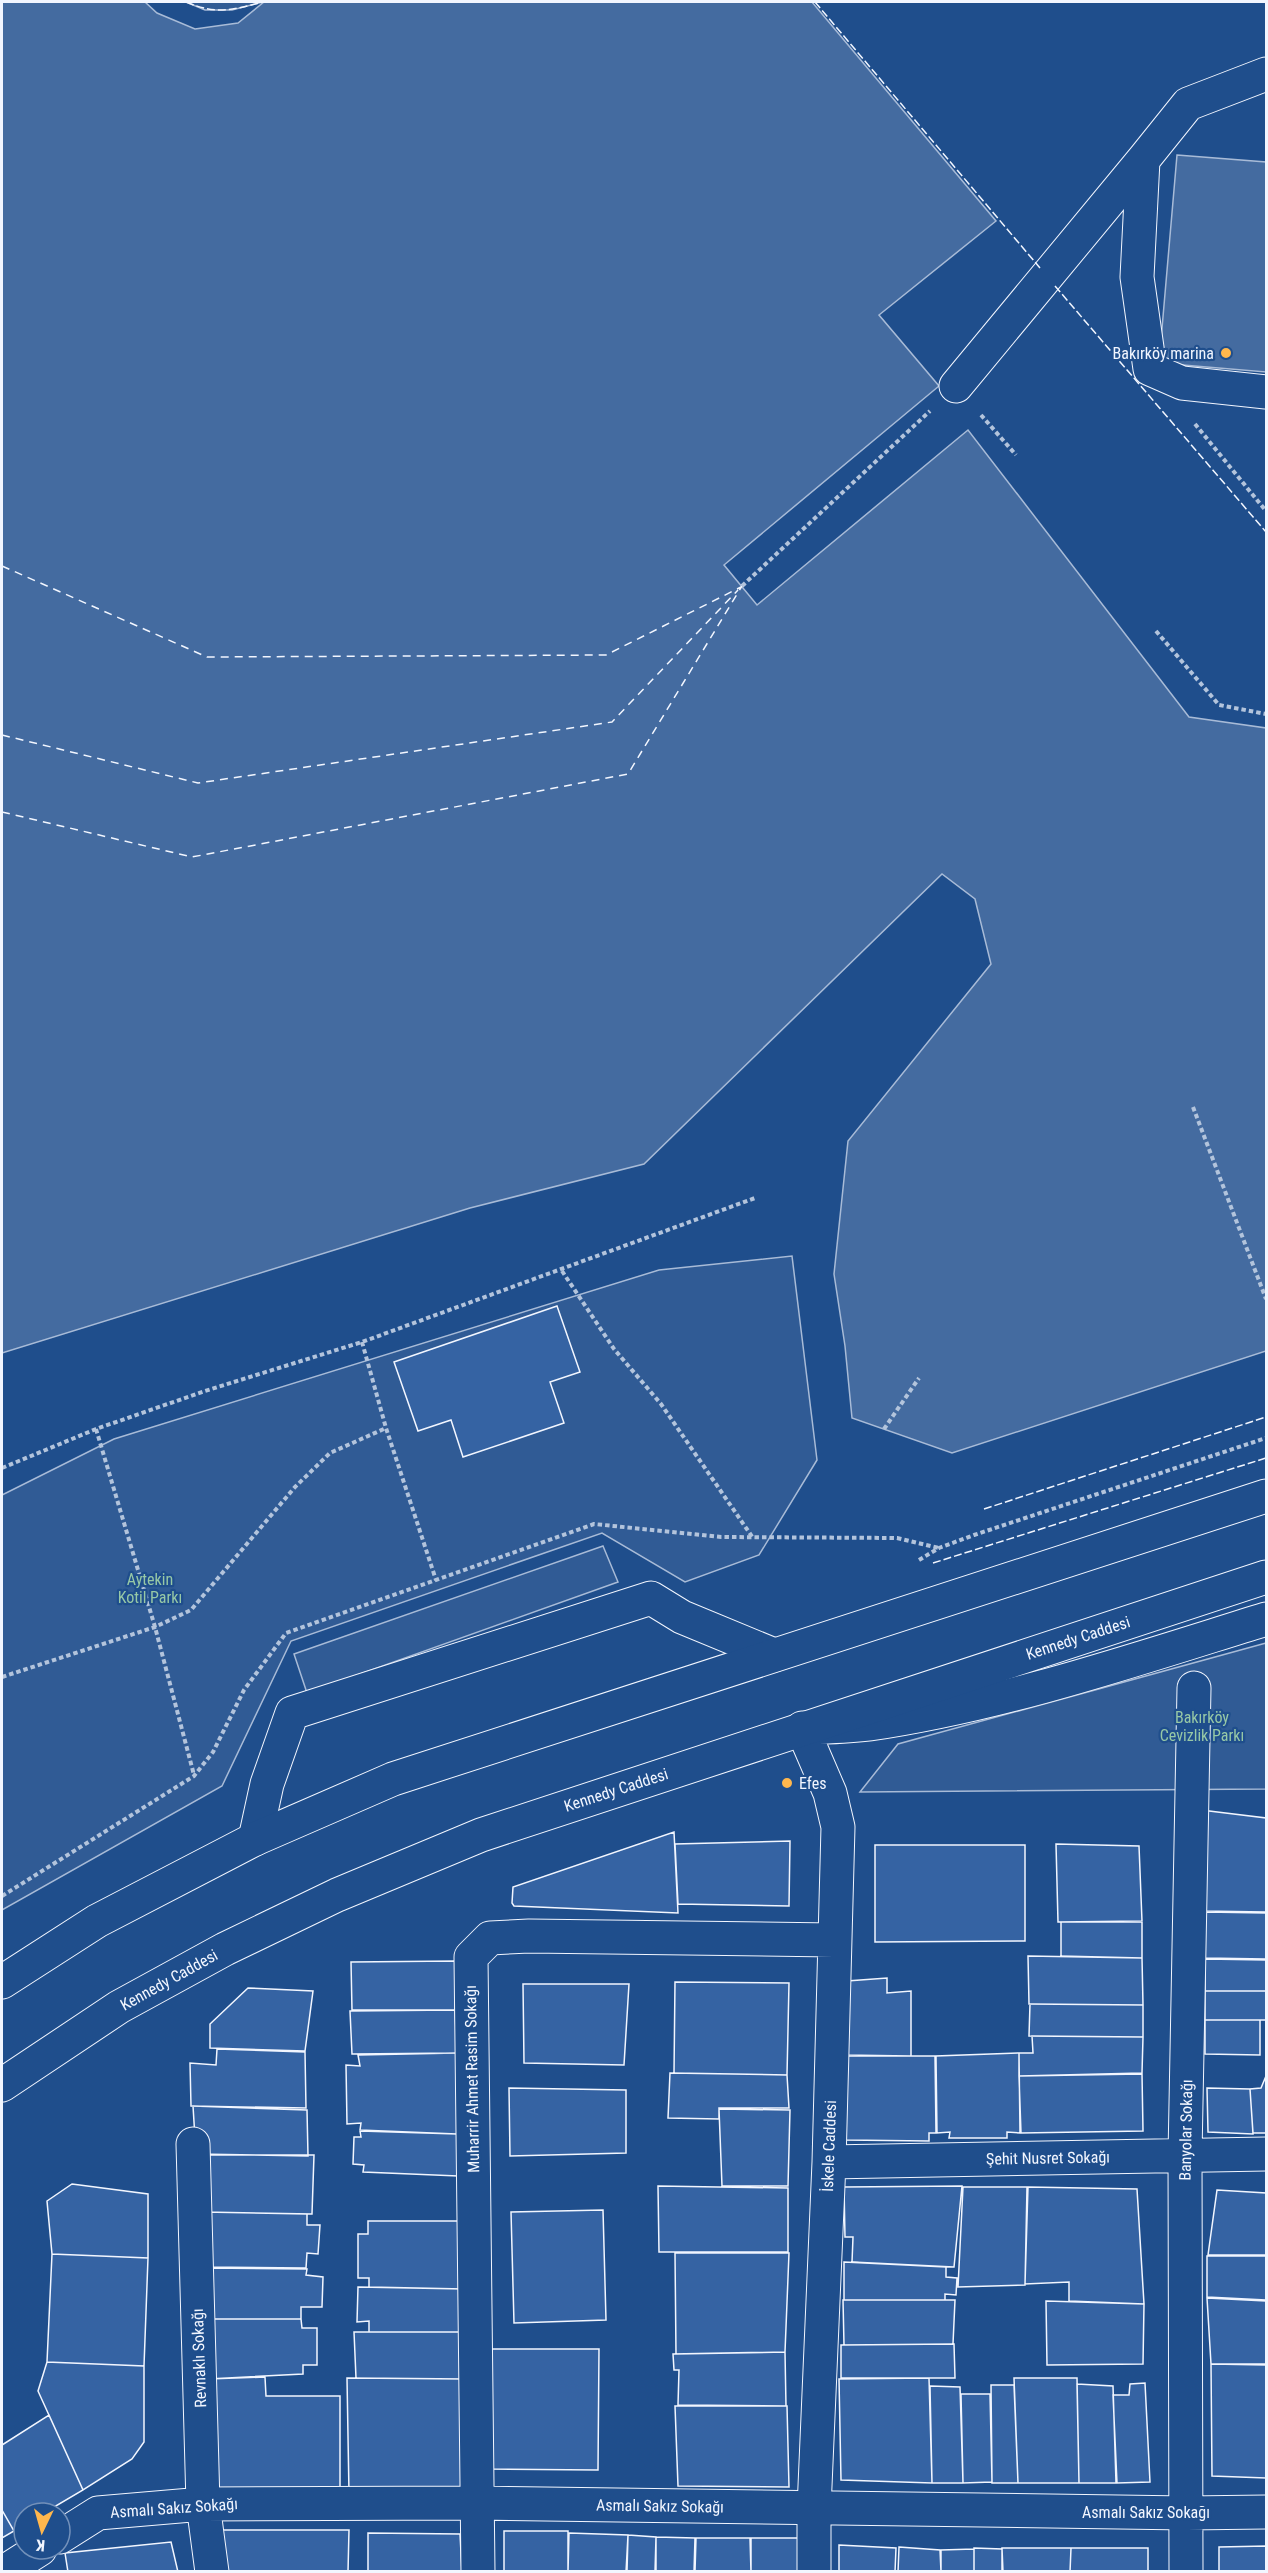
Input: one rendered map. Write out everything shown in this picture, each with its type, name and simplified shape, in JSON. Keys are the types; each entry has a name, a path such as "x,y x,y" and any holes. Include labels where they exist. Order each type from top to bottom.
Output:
{"main road":[{"path":"956,386 1188,104 1266,74"},
{"path":"1143,160 1137,277 1150,369 1182,383 1266,392"},
{"path":"2,1982 98,1921 255,1839 393,1779 1266,1496"},
{"name":"Kennedy Caddesi","path":"2,2085 119,2007 225,1948 337,1894 482,1835 1266,1577"},
{"path":"255,1839 267,1784 292,1713 651,1598 682,1617 774,1655"},
{"path":"802,1728 868,1725 965,1707 1146,1656 1266,1619"},
{"name":"Banyolar Sokağı","path":"1186,2571 1185,2155 1194,1689"},
{"name":"İskele Caddesi","path":"802,1728 830,1793 838,1827 829,2162 814,2508 814,2571"},
{"name":"Muharrir Ahmet Rasim Sokağı","path":"478,2571 471,1957 490,1938 834,1940"},
{"name":"Revnaklı Sokağı","path":"193,2144 203,2504 212,2571"},
{"name":"Şehit Nusret Sokağı","path":"829,2162 1266,2154"},
{"name":"Asmalı Sakız Sokağı","path":"72,2529 98,2513 203,2504 478,2504 1186,2513 1266,2512"},
{"path":"4,2571 20,2561"}],"path":[{"path":"742,586 956,386 1016,455"},
{"path":"1194,423 1266,511"},
{"path":"1156,632 1219,705 1266,714"},
{"path":"1193,1107 1266,1299"},
{"path":"2,1468 96,1430 205,1391 362,1342 755,1198"},
{"path":"561,1270 614,1348 661,1404 753,1538"},
{"path":"362,1342 386,1428 436,1580"},
{"path":"884,1429 919,1378"},
{"path":"2,1677 155,1628 191,1610 295,1487 330,1453 386,1428"},
{"path":"96,1430 155,1628 194,1776"},
{"path":"919,1560 939,1548 1266,1438"}],"shaded area":[{"path":"2,2 145,2 157,13 195,29 238,23 264,2 812,2 996,221 879,315 939,386 724,565 757,605 968,430 1189,717 1266,728 1266,1351 952,1453 852,1418 845,1346 834,1274 848,1141 991,964 975,899 942,874 644,1164 470,1208 2,1353"},
{"path":"186,2 263,2 232,10 205,10"},
{"path":"1177,155 1266,162 1266,372 1159,363"},
{"name":"Aytekin Kotil Parkı","path":"792,1256 817,1460 759,1555 685,1582 602,1533 291,1641 222,1786 2,1910 2,1495 114,1439 659,1270"},
{"path":"603,1546 618,1582 307,1693 294,1654"},
{"name":"Bakırköy Cevizlik Parkı","path":"1266,1643 1266,1789 860,1792 898,1744"}],"building":[{"path":"557,1306 580,1372 550,1382 564,1423 463,1457 451,1420 418,1431 394,1362"},
{"path":"1201,1810 1266,1818 1266,1912 1202,1911"},
{"path":"674,1832 678,1913 514,1906 512,1903 513,1887"},
{"path":"790,1841 789,1906 678,1904 675,1844"},
{"path":"1056,1844 1139,1846 1142,1921 1058,1922"},
{"path":"875,1845 1025,1845 1025,1941 875,1942"},
{"path":"1205,1912 1266,1913 1266,1959 1205,1958"},
{"path":"1061,1922 1142,1922 1142,1958 1061,1956"},
{"path":"1028,1956 1142,1958 1143,2005 1029,2004"},
{"path":"1205,1959 1266,1960 1266,1991 1205,1991"},
{"path":"455,1961 455,2010 352,2010 351,1962"},
{"path":"887,1978 887,1993 911,1991 911,2056 844,2055 847,1981"},
{"path":"675,1982 789,1983 787,2075 674,2073"},
{"path":"523,1984 629,1984 624,2065 524,2063"},
{"path":"248,1988 313,1991 305,2051 210,2048 210,2024"},
{"path":"1205,1991 1266,1991 1266,2020 1205,2020"},
{"path":"1030,2004 1143,2005 1143,2037 1029,2036"},
{"path":"455,2010 457,2053 352,2054 350,2011"},
{"path":"1205,2020 1260,2020 1260,2055 1205,2054"},
{"path":"1032,2036 1143,2037 1142,2073 1019,2076 1019,2053 1033,2053"},
{"path":"217,2049 305,2052 306,2108 191,2106 190,2063 216,2065"},
{"path":"457,2053 457,2134 360,2130 361,2123 347,2124 346,2065 360,2066 358,2055"},
{"path":"1019,2053 1020,2133 1007,2132 1007,2138 949,2138 950,2132 937,2133 936,2056"},
{"path":"844,2056 935,2056 936,2133 929,2133 929,2141 845,2140"},
{"path":"670,2073 787,2075 789,2108 719,2108 719,2119 668,2118"},
{"path":"1142,2074 1143,2131 1021,2133 1019,2076"},
{"path":"1266,2076 1266,2133 1253,2133 1250,2089 1261,2088"},
{"path":"509,2088 626,2090 626,2153 510,2156"},
{"path":"1207,2088 1250,2089 1253,2134 1208,2132"},
{"path":"193,2106 307,2110 308,2156 196,2154"},
{"path":"719,2109 790,2110 788,2186 722,2186"},
{"path":"360,2131 457,2134 458,2176 363,2172 364,2165 353,2164 354,2137 361,2137"},
{"path":"203,2155 314,2155 312,2214 204,2212"},
{"path":"72,2184 148,2194 148,2258 52,2254 47,2201"},
{"path":"658,2186 788,2188 788,2252 659,2252"},
{"path":"962,2186 954,2267 852,2262 853,2237 845,2237 844,2187"},
{"path":"963,2187 1027,2187 1025,2285 958,2287"},
{"path":"1028,2187 1137,2189 1144,2304 1069,2301 1069,2282 1025,2284"},
{"path":"1217,2190 1266,2193 1266,2255 1208,2255"},
{"path":"603,2210 606,2320 514,2323 511,2212"},
{"path":"204,2212 307,2214 307,2225 320,2225 318,2254 307,2253 306,2268 205,2267"},
{"path":"368,2221 464,2221 464,2289 369,2287 369,2278 358,2278 358,2234 368,2234"},
{"path":"675,2253 789,2253 785,2352 676,2354"},
{"path":"52,2254 148,2258 144,2366 47,2362"},
{"path":"1207,2256 1266,2256 1266,2300 1207,2297"},
{"path":"844,2262 946,2267 946,2277 957,2278 956,2295 945,2294 945,2300 844,2300"},
{"path":"205,2268 307,2269 306,2275 323,2277 322,2307 301,2307 301,2319 205,2319"},
{"path":"358,2287 464,2289 466,2332 369,2332 369,2321 357,2322"},
{"path":"1207,2298 1266,2301 1266,2364 1211,2364"},
{"path":"843,2300 955,2300 953,2344 844,2345"},
{"path":"1046,2301 1144,2304 1143,2364 1047,2365"},
{"path":"206,2319 301,2319 302,2328 317,2328 317,2365 303,2365 303,2374 208,2379"},
{"path":"354,2332 466,2332 465,2379 356,2378"},
{"path":"954,2344 955,2378 841,2378 841,2345"},
{"path":"492,2349 599,2349 598,2470 491,2469"},
{"path":"785,2352 786,2406 678,2405 679,2370 674,2370 673,2354"},
{"path":"47,2362 144,2366 144,2442 132,2459 83,2490 38,2391"},
{"path":"1211,2364 1266,2365 1266,2478 1212,2476"},
{"path":"265,2377 266,2396 340,2396 340,2494 209,2491 208,2379"},
{"path":"347,2378 465,2379 464,2490 349,2494"},
{"path":"929,2378 932,2483 841,2480 839,2379"},
{"path":"1014,2378 1077,2378 1079,2483 1018,2483"},
{"path":"1145,2383 1150,2482 1117,2483 1113,2395 1129,2395 1130,2384"},
{"path":"1077,2384 1113,2386 1116,2483 1079,2483"},
{"path":"991,2385 1014,2385 1018,2483 992,2483"},
{"path":"930,2386 960,2387 963,2483 932,2483"},
{"path":"961,2394 990,2394 992,2482 963,2483"},
{"path":"675,2406 787,2406 789,2487 678,2486"},
{"path":"49,2415 83,2490 64,2501 12,2501 12,2528 2,2510 2,2445"},
{"path":"2,2510 12,2528 12,2532 2,2538"},
{"path":"215,2530 349,2530 348,2572 221,2572"},
{"path":"504,2531 568,2531 568,2572 504,2572"},
{"path":"368,2533 460,2534 462,2572 368,2572"},
{"path":"569,2533 628,2535 626,2572 568,2572"},
{"path":"628,2535 656,2537 655,2572 627,2572"},
{"path":"656,2537 695,2538 694,2572 656,2572"},
{"path":"696,2538 750,2538 751,2572 695,2572"},
{"path":"751,2538 799,2538 798,2572 751,2572"},
{"path":"171,2542 178,2572 68,2572 66,2561 72,2561 72,2552"},
{"path":"839,2545 896,2548 895,2572 839,2572"},
{"path":"1266,2546 1266,2572 1219,2572 1219,2547"},
{"path":"899,2547 940,2550 941,2572 898,2572"},
{"path":"974,2548 1002,2549 1002,2572 974,2572"},
{"path":"1002,2548 1071,2548 1070,2572 1003,2572"},
{"path":"1071,2548 1148,2548 1148,2572 1070,2572"},
{"path":"974,2549 974,2572 941,2572 941,2550"}],"ferry route":[{"path":"2,566 207,657 606,655 741,587"},
{"path":"2,812 192,857 628,774 742,586"},
{"path":"2,735 198,783 612,722 738,590"}],"fence":[{"path":"186,2 216,10 263,2"},
{"path":"815,2 1040,268"},
{"path":"1055,286 1266,532"},
{"path":"984,1509 1266,1417"},
{"path":"933,1563 1266,1458"}],"place":[{"name":"Bakırköy marina","path":"1226,353"},
{"name":"Efes","path":"787,1783"}]}
